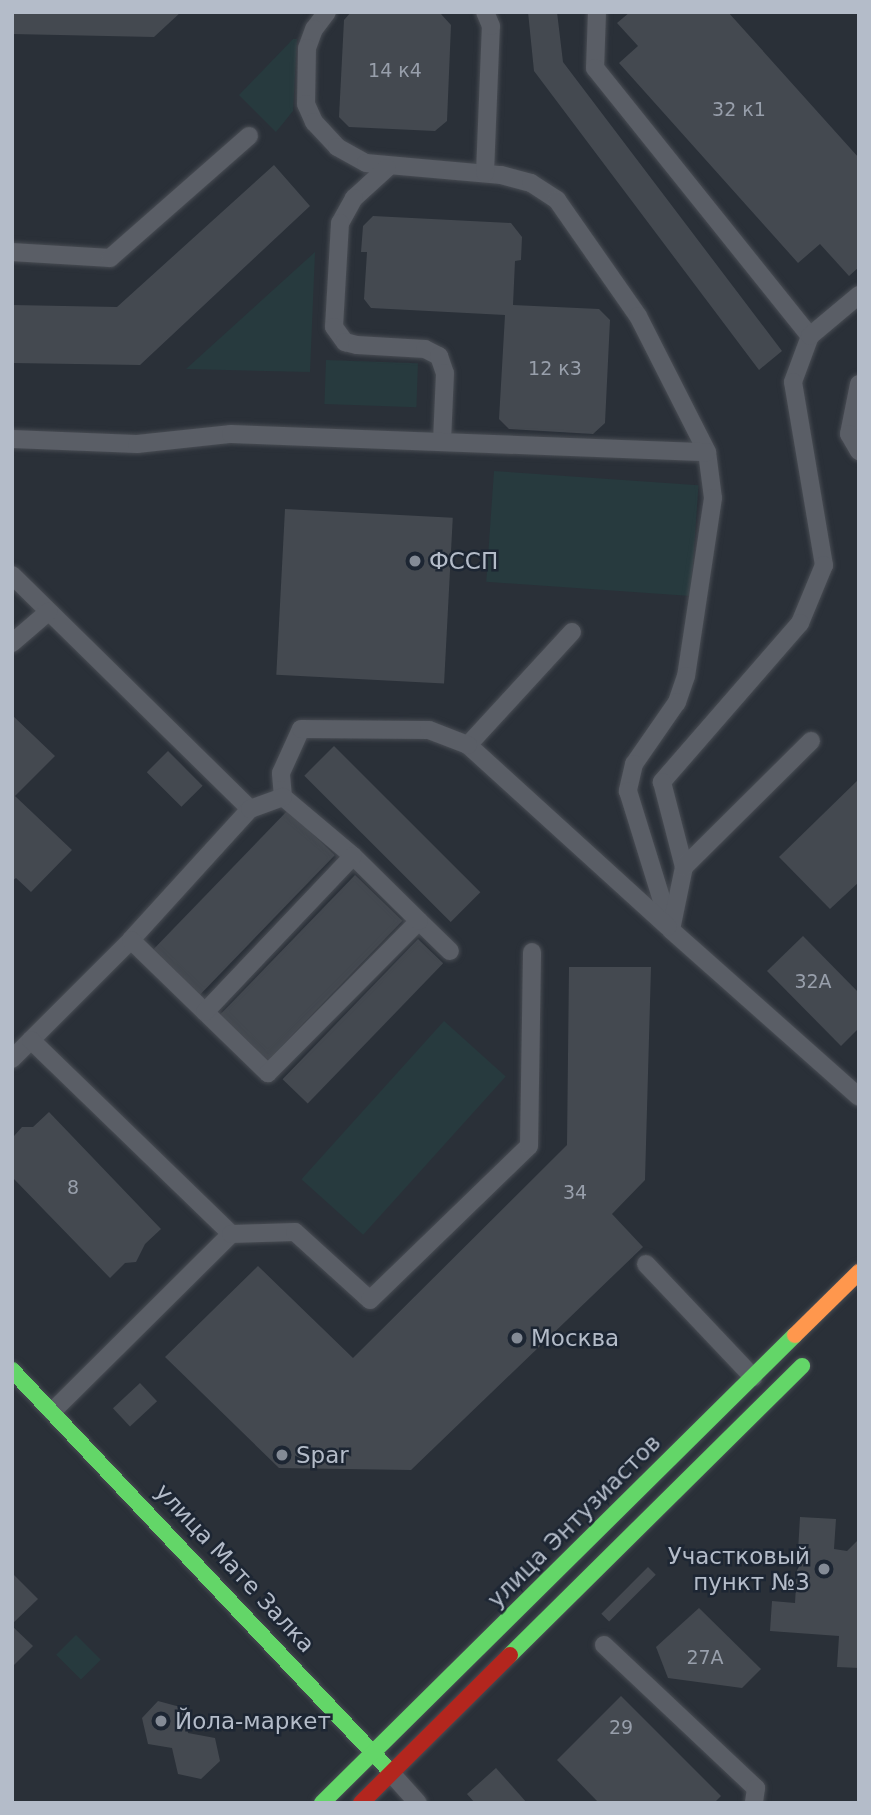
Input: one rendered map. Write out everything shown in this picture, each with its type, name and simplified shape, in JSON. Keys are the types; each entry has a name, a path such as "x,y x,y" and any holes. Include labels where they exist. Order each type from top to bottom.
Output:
{"main road":[{"name":"улица Энтузиастов","path":"321,1803 859,1272"},
{"path":"361,1803 811,1357"},
{"name":"улица Мате Залка","path":"15,1379 52,1412 391,1773"}],"lane":[{"path":"327,12 314,29 307,48 308,112 345,153 387,168 485,173 531,183 557,200 633,308 707,452 713,498 686,676 677,702 634,764 628,791 671,930"},
{"path":"485,12 491,26 485,173"},
{"path":"597,12 595,68 810,336"},
{"path":"12,253 110,258 249,136"},
{"path":"387,168 354,198 340,223 334,327 345,342 425,348 439,356 445,373 442,442"},
{"path":"671,930 684,867 662,782 800,623 824,565 793,382 810,336 859,295"},
{"path":"859,384 849,434 859,451"},
{"path":"12,439 137,444 231,434 707,452"},
{"path":"12,575 250,809"},
{"path":"12,643 48,612"},
{"path":"468,745 572,632"},
{"path":"450,951 353,856 284,797 281,773 301,729 429,730 468,745 859,1097"},
{"path":"684,867 811,741"},
{"path":"12,1059 131,940 250,809 284,797"},
{"path":"205,1012 353,856"},
{"path":"131,940 268,1073 419,921"},
{"path":"52,1412 231,1234 295,1232 370,1300 529,1146 532,952"},
{"path":"31,1040 231,1234"},
{"path":"646,1264 753,1377"},
{"path":"604,1645 756,1788 754,1803"},
{"name":"улица Мате Залка","path":"391,1773 418,1803"}],"green space":[{"path":"293,39 297,39 293,111 276,132 239,95"},
{"path":"315,252 310,372 186,369"},
{"path":"326,360 418,363 416,407 324,404"},
{"path":"494,471 699,485 691,596 486,582"},
{"path":"444,1021 506,1077 363,1235 301,1179"},
{"path":"76,1635 101,1660 81,1680 56,1655"}],"building":[{"path":"12,12 181,12 154,37 12,34"},
{"path":"351,12 441,14 451,25 447,121 435,131 349,127 339,117 344,20"},
{"path":"528,12 557,12 563,62 782,351 759,370 534,71"},
{"path":"630,12 728,12 859,158 859,267 849,276 820,244 798,263 619,63 638,46 617,23"},
{"path":"274,165 310,206 140,365 12,363 12,305 117,307"},
{"path":"373,216 511,223 522,237 521,260 515,261 513,305 599,309 610,320 605,423 593,434 509,429 499,419 505,315 371,308 364,299 367,252 361,252 363,226"},
{"name":"ФССП","path":"285,509 453,518 444,684 276,675"},
{"path":"12,715 55,756 15,796 72,850 31,892 16,878 12,881"},
{"path":"334,746 480,892 451,922 304,776"},
{"path":"168,751 203,786 181,807 147,772"},
{"path":"859,779 859,882 830,909 779,857"},
{"path":"288,810 335,855 200,995 153,950"},
{"path":"355,875 402,921 268,1060 220,1015"},
{"path":"803,936 859,993 859,1028 841,1046 767,971"},
{"path":"418,939 443,963 308,1104 283,1079"},
{"path":"569,967 651,967 645,1180 612,1214 643,1247 411,1470 279,1468 165,1357 258,1266 353,1358 567,1145"},
{"path":"49,1112 161,1229 145,1244 136,1262 125,1263 110,1278 12,1177 14,1136 22,1127 33,1127"},
{"path":"140,1383 157,1401 130,1427 113,1408"},
{"path":"800,1517 836,1519 834,1549 847,1551 859,1539 859,1668 837,1667 839,1636 770,1631 772,1601 795,1603"},
{"path":"648,1567 656,1575 609,1621 601,1614"},
{"path":"12,1573 38,1599 12,1624"},
{"path":"699,1608 761,1669 742,1688 668,1678 656,1647"},
{"path":"12,1626 33,1646 12,1667"},
{"path":"621,1696 721,1796 714,1803 599,1803 557,1760"},
{"path":"158,1701 184,1708 188,1733 215,1738 220,1761 201,1779 178,1774 172,1748 148,1744 142,1718"},
{"path":"496,1768 527,1803 475,1803 467,1794"}],"traffic: fast":[{"path":"322,1803 795,1335"},
{"path":"510,1655 802,1366"},
{"path":"12,1370 390,1771"}],"traffic: slow":[{"path":"795,1335 859,1272"}],"traffic: jam":[{"path":"361,1803 510,1655"}],"place":[{"name":"ФССП","path":"415,561"},
{"name":"Москва","path":"517,1338"},
{"name":"Spar","path":"282,1455"},
{"name":"Участковый пункт №3","path":"824,1569"},
{"name":"Йола-маркет","path":"161,1721"}]}
